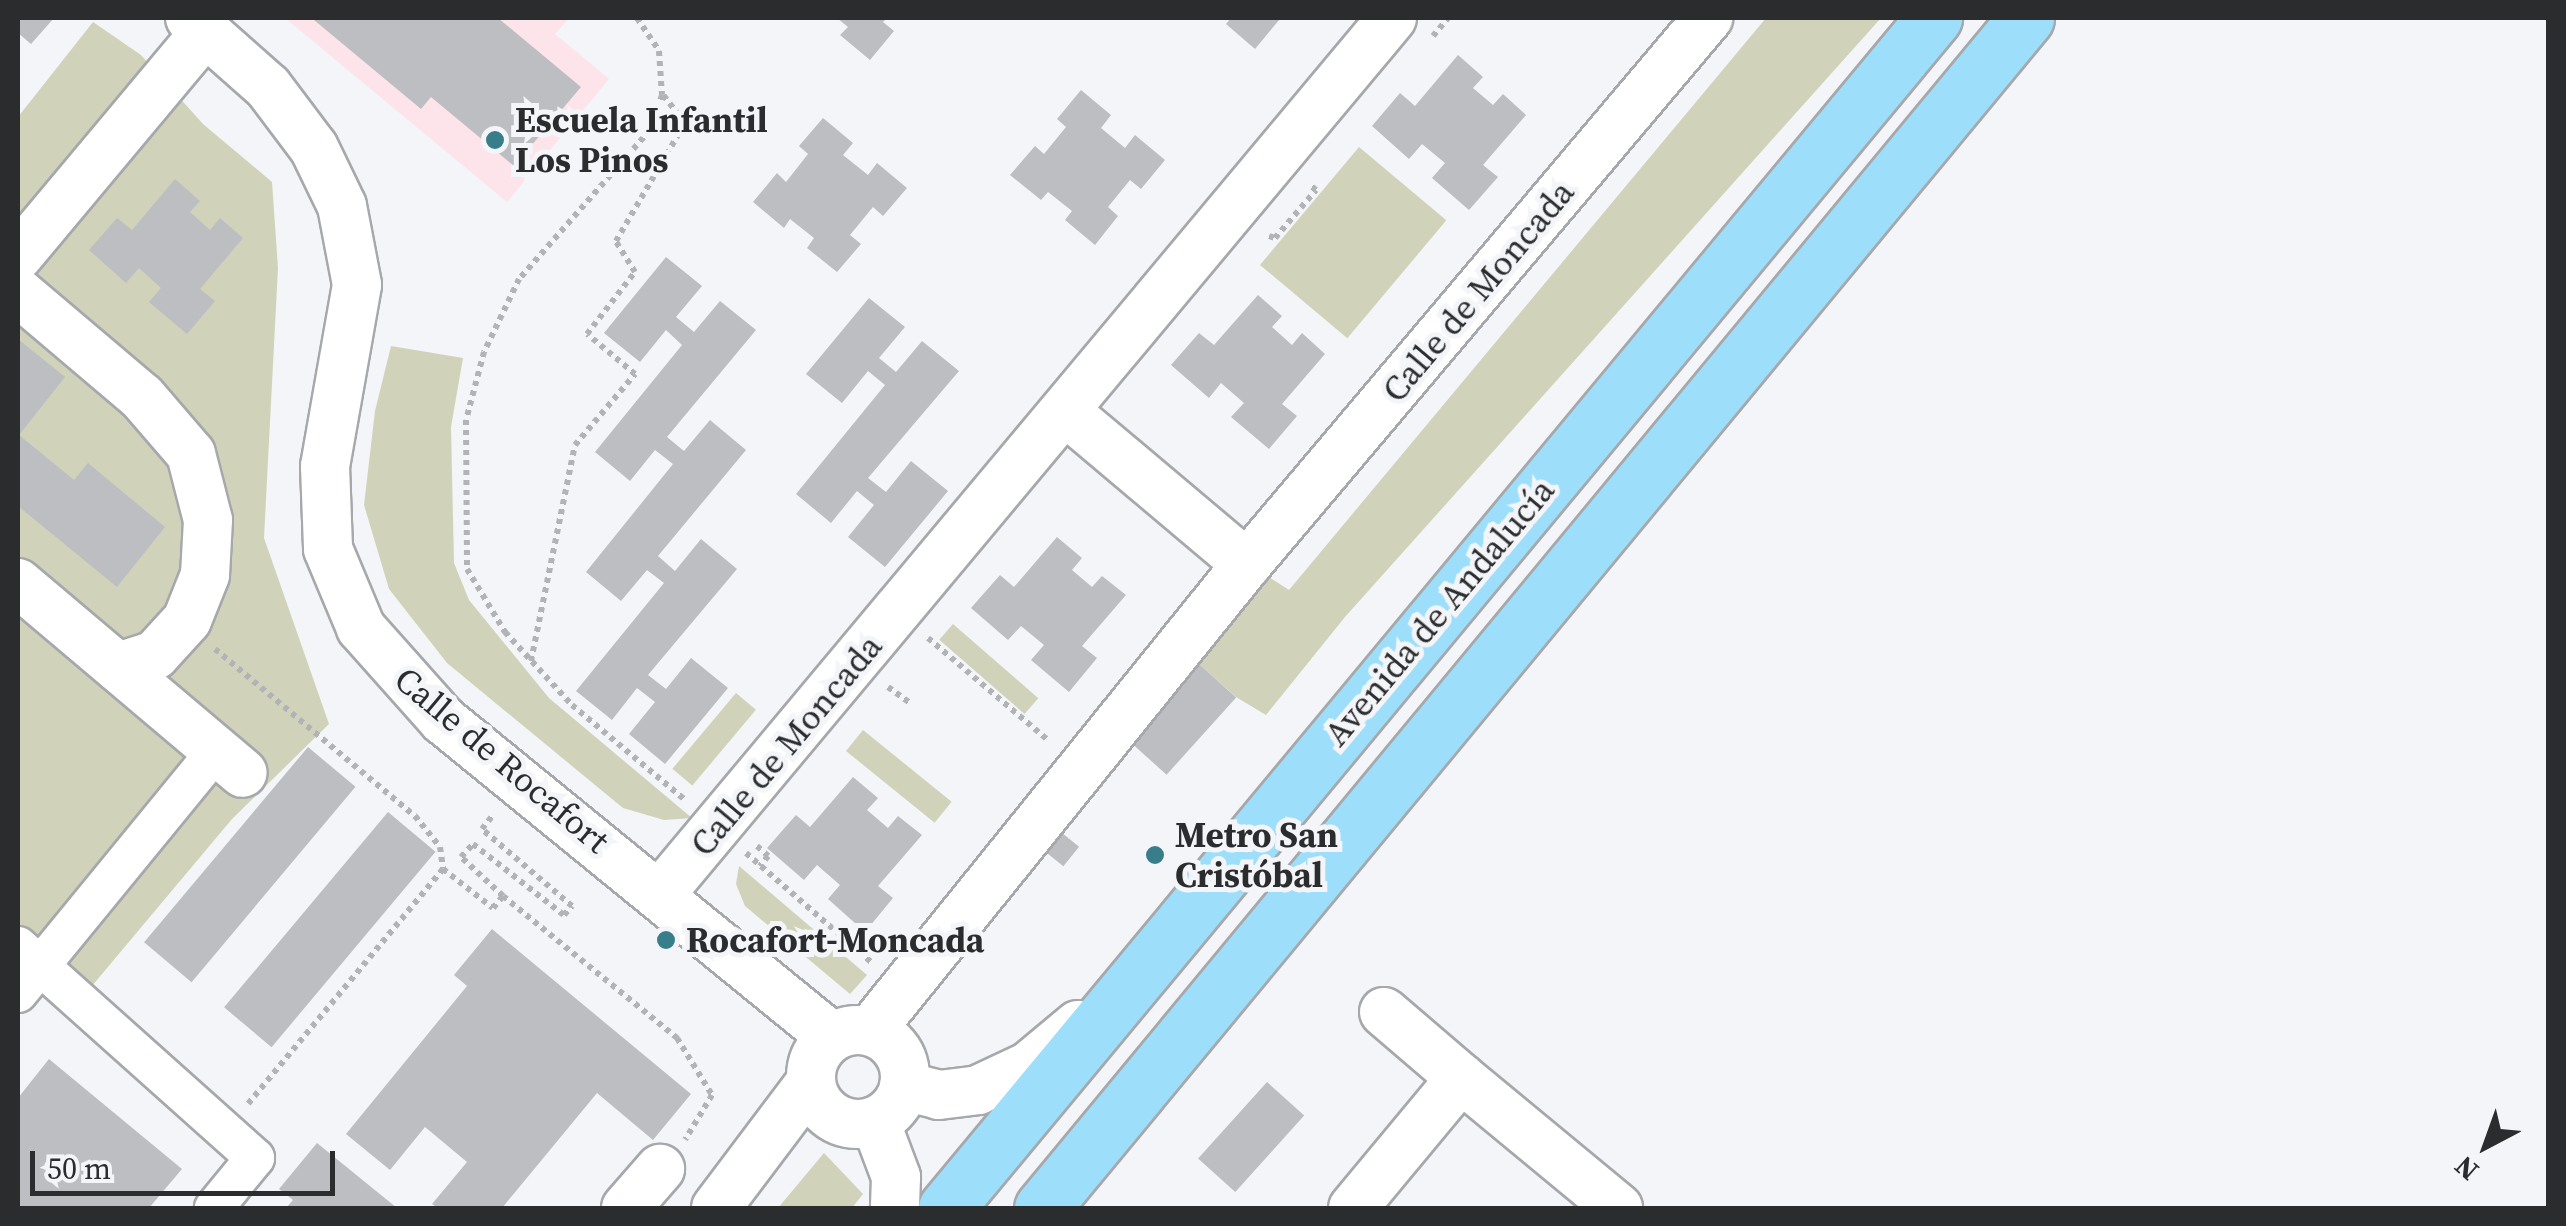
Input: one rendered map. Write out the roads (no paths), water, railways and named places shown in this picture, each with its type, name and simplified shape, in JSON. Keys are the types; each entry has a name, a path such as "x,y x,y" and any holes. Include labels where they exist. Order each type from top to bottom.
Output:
{"main road":[{"name":"Avenida de Andalucía","path":"946,1208 1130,981 1934,18"},
{"name":"Avenida de Andalucía","path":"1042,1208 2026,18"}],"street":[{"name":"Calle de Moncada","path":"660,894 734,844 899,612 1392,18"},
{"name":"Calle de Moncada","path":"720,1204 856,1102 812,1065 851,1034 1081,769 1247,564 1708,18"},
{"name":"Calle de Rocafort","path":"18,256 198,24 268,87 314,148 342,206 357,286 325,466 328,548 340,589 397,675 443,720 660,894 851,1034 898,1052 856,1102"},
{"path":"18,292 142,397 190,454 200,487 208,520 205,575 187,620 155,655 118,666"},
{"path":"1065,411 1247,564"},
{"path":"18,583 230,762 25,969 255,1158 214,1208"},
{"path":"895,1208 896,1177 856,1102 978,1090 1029,1066 1130,981"},
{"path":"1384,1012 1618,1208"},
{"path":"1353,1208 1462,1078"},
{"path":"626,1208 660,1168"}],"place":[{"name":"Escuela Infantil Los Pinos","path":"495,140"},
{"name":"Metro San Cristóbal","path":"1155,855"},
{"name":"Rocafort-Moncada","path":"666,940"}]}
